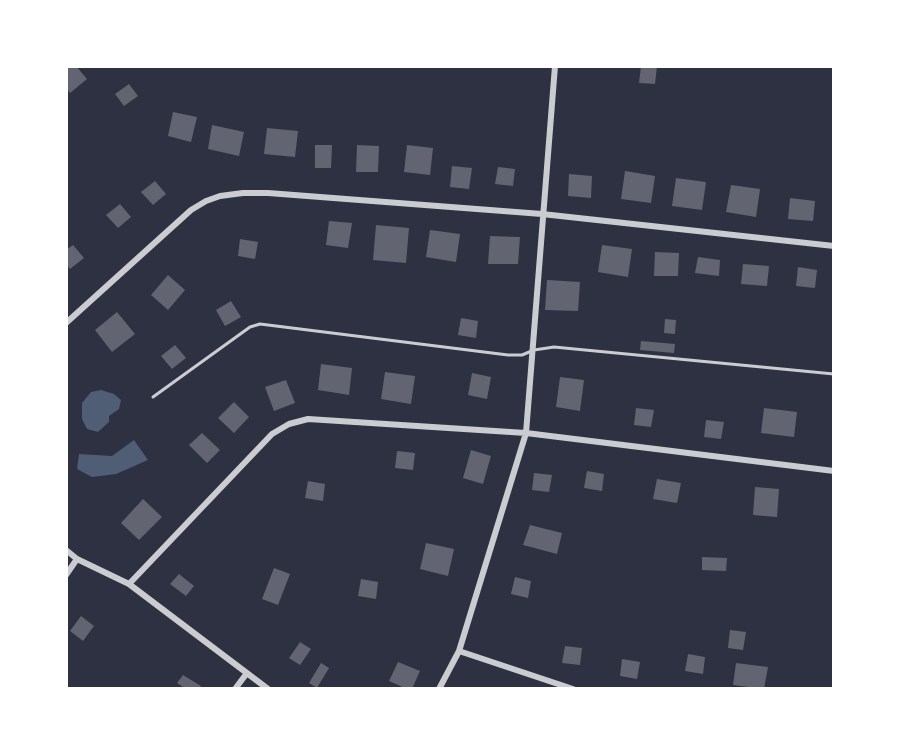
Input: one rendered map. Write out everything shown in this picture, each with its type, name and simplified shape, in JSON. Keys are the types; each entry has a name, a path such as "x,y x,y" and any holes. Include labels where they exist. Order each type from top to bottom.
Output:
{"street":[{"path":"439,689 459,651 526,433 555,66"},
{"path":"66,323 191,210 220,196 268,193 542,214 834,246"},
{"path":"129,584 272,434 289,424 308,419 526,433 834,471"},
{"path":"66,550 77,559 129,584 268,689"},
{"path":"66,575 77,559"},
{"path":"459,651 573,689"},
{"path":"235,689 247,673"}],"lane":[{"path":"153,397 250,327 260,324 508,355 554,347 834,374"}],"water":[{"path":"101,390 121,400 119,409 109,416 109,422 98,432 87,429 82,419 82,403 91,392"},
{"path":"134,440 148,460 116,474 92,477 77,469 79,454 112,456"}],"building":[{"path":"66,66 76,66 87,79 70,93 66,88"},
{"path":"641,66 657,66 655,84 639,83"},
{"path":"129,84 138,96 124,106 115,94"},
{"path":"173,112 197,117 191,142 168,136"},
{"path":"212,125 244,132 239,156 208,149"},
{"path":"267,128 298,131 295,157 264,154"},
{"path":"315,145 332,145 331,168 315,168"},
{"path":"357,145 379,146 378,172 356,172"},
{"path":"407,145 433,148 430,175 404,172"},
{"path":"452,166 472,168 469,189 450,187"},
{"path":"498,167 515,169 513,186 495,184"},
{"path":"625,171 655,176 651,203 621,199"},
{"path":"569,174 592,176 591,198 568,196"},
{"path":"676,178 706,182 702,210 672,206"},
{"path":"155,181 166,194 153,205 141,192"},
{"path":"731,185 760,189 756,217 726,212"},
{"path":"790,198 815,201 813,221 788,219"},
{"path":"120,204 131,217 118,228 106,215"},
{"path":"329,221 352,223 348,248 326,245"},
{"path":"376,225 409,228 406,263 373,260"},
{"path":"430,230 460,234 456,262 426,257"},
{"path":"490,236 520,237 518,264 488,264"},
{"path":"240,239 258,242 255,259 238,256"},
{"path":"73,245 84,258 70,269 66,264 66,250"},
{"path":"602,245 632,249 628,277 598,272"},
{"path":"655,252 679,253 678,276 654,276"},
{"path":"698,257 720,260 719,276 695,273"},
{"path":"743,264 769,266 767,286 741,284"},
{"path":"798,267 817,270 815,288 796,286"},
{"path":"168,275 185,290 168,310 151,295"},
{"path":"547,280 580,282 578,311 545,310"},
{"path":"231,301 241,317 225,326 216,310"},
{"path":"117,312 135,334 112,352 95,330"},
{"path":"461,318 478,321 476,338 458,335"},
{"path":"665,319 676,320 675,334 664,333"},
{"path":"641,341 675,344 674,353 640,350"},
{"path":"175,345 186,358 172,369 161,356"},
{"path":"321,364 352,368 349,395 318,390"},
{"path":"385,372 415,376 411,404 381,399"},
{"path":"472,373 491,377 487,399 468,395"},
{"path":"560,377 584,380 580,411 556,407"},
{"path":"286,380 295,403 274,411 265,387"},
{"path":"234,402 249,417 234,433 218,418"},
{"path":"636,408 654,410 651,427 634,425"},
{"path":"764,408 797,412 794,437 761,433"},
{"path":"706,420 724,422 721,439 704,437"},
{"path":"202,433 220,450 207,463 189,445"},
{"path":"471,450 491,456 483,484 463,478"},
{"path":"397,451 415,453 413,470 395,468"},
{"path":"587,471 604,474 602,491 584,488"},
{"path":"534,473 552,475 549,492 532,490"},
{"path":"657,479 681,483 677,503 653,499"},
{"path":"308,481 325,484 323,501 305,498"},
{"path":"755,487 779,489 777,517 753,515"},
{"path":"143,499 162,517 139,540 121,523"},
{"path":"530,525 562,533 557,554 523,545"},
{"path":"426,543 454,549 448,576 420,569"},
{"path":"702,557 727,558 726,571 702,570"},
{"path":"274,568 290,574 278,605 262,599"},
{"path":"179,574 194,586 186,596 170,584"},
{"path":"515,577 531,581 528,598 511,594"},
{"path":"361,579 378,582 376,599 358,596"},
{"path":"81,616 94,626 83,641 70,631"},
{"path":"730,630 746,632 743,650 728,648"},
{"path":"300,642 311,649 300,665 289,658"},
{"path":"565,646 582,648 580,665 562,663"},
{"path":"688,654 705,657 703,674 685,671"},
{"path":"622,659 640,662 637,679 620,676"},
{"path":"398,662 420,671 412,689 389,681"},
{"path":"321,663 329,668 317,688 309,683"},
{"path":"736,663 768,667 764,689 733,685"},
{"path":"183,675 201,686 199,689 186,689 177,683"}]}
